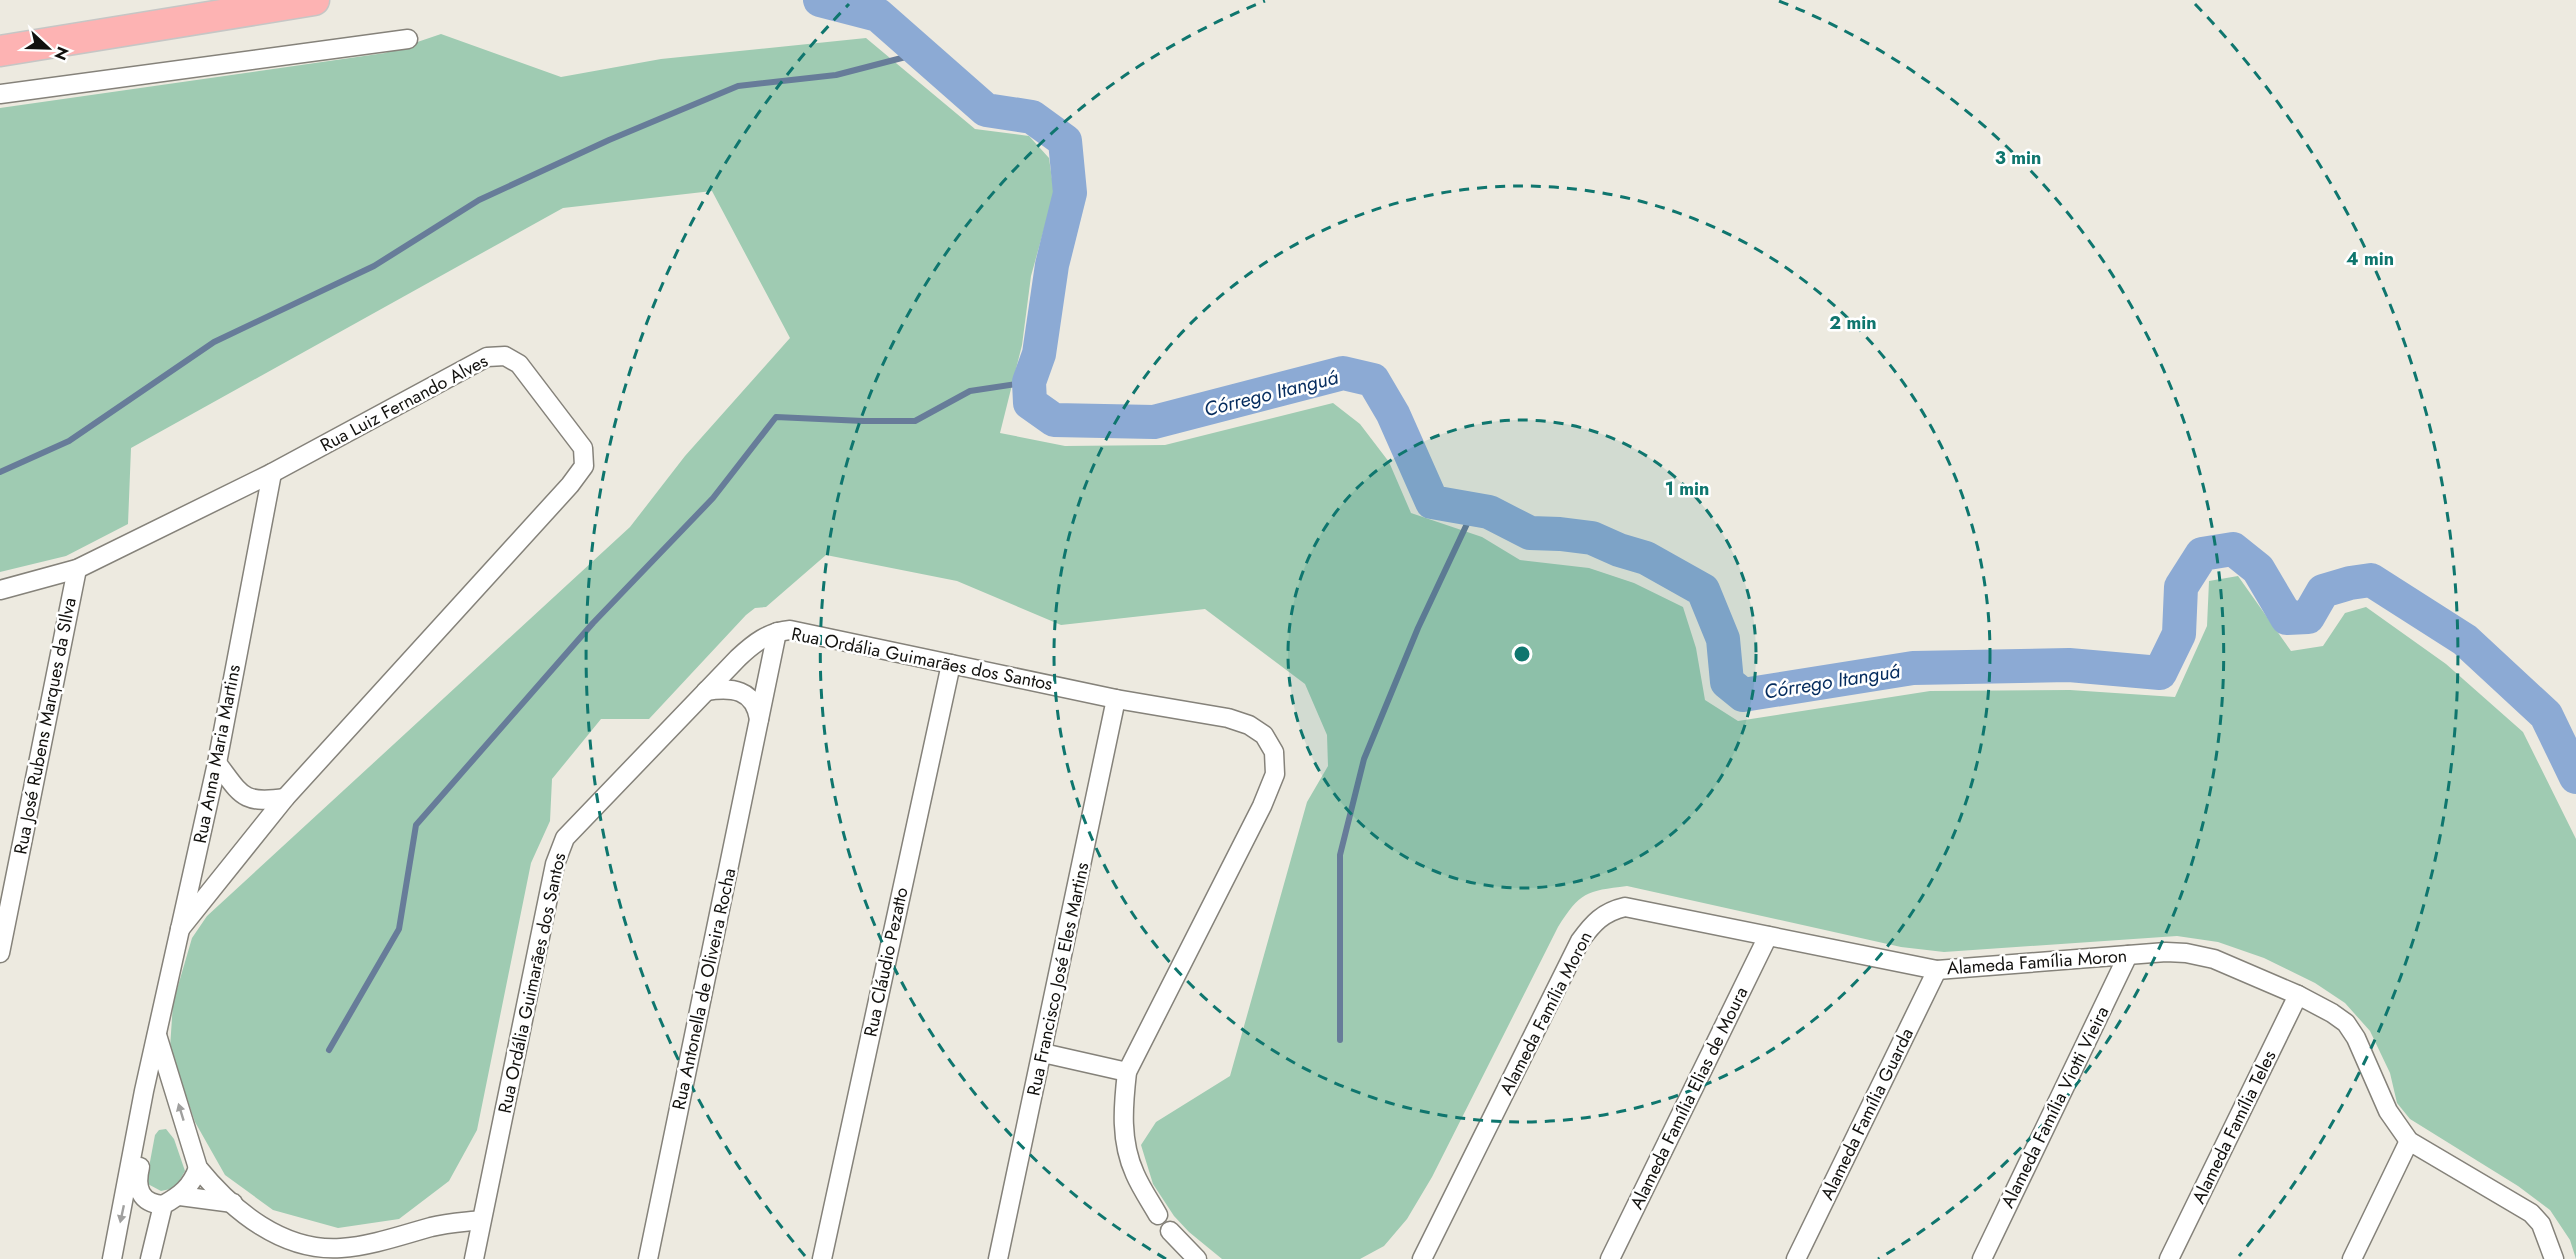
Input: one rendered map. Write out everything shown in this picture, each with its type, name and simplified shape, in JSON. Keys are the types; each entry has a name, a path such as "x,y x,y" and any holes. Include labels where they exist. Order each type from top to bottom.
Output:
{"main road":[{"path":"0,51 314,0"}],"street":[{"path":"0,94 408,39"},
{"name":"Rua Luiz Fernando Alves","path":"0,590 77,569 272,473 487,357 505,356 519,364 583,448 584,466 570,485 285,798 180,929"},
{"name":"Rua Anna Maria Martins","path":"144,1091 217,763 272,473"},
{"name":"Rua José Rubens Marques da SIlva","path":"0,953 77,569"},
{"name":"Rua Ordália Guimarães dos Santos","path":"474,1259 555,864 565,838 757,641 777,632 790,630 1116,699 1228,718 1249,724 1264,735 1274,752 1275,774 1262,806 1127,1072 1123,1104 1124,1136 1134,1173 1158,1215"},
{"name":"Rua Antonella de Oliveira Rocha","path":"648,1259 777,632"},
{"name":"Rua Cláudio Pezatto","path":"822,1259 951,664"},
{"path":"706,691 729,687 747,695 757,707 759,719"},
{"name":"Rua Francisco José Eles Martins","path":"998,1259 1116,699"},
{"path":"217,763 239,794 260,802 285,798"},
{"name":"Alameda Família Moron","path":"1422,1259 1580,941 1596,919 1612,910 1625,907 1937,970 2176,952 2214,959 2298,995 2346,1023 2356,1038 2388,1111 2409,1141 2531,1213 2541,1224 2550,1257"},
{"name":"Alameda Família Elias de Moura","path":"1610,1259 1768,936"},
{"name":"Alameda Família Viotti Vieira","path":"1982,1259 2128,955"},
{"name":"Alameda Família Guarda","path":"1796,1259 1937,970"},
{"name":"Alameda Família Teles","path":"2169,1259 2298,995"},
{"path":"157,1033 198,1168 233,1203 257,1223 280,1237 312,1247 342,1248 435,1227 481,1220"},
{"path":"1043,1053 1127,1072"},
{"path":"144,1091 145,1144 137,1180 139,1191 145,1200 163,1204 180,1196 192,1183 198,1168"},
{"path":"112,1259 144,1091"},
{"path":"2352,1259 2409,1141"},
{"path":"180,1196 233,1203"},
{"path":"150,1259 163,1204"},
{"path":"1170,1231 1197,1259"}],"green space":[{"path":"441,34 561,77 661,59 866,38 975,129 1029,136 1049,158 1054,193 1031,276 1022,345 1000,433 1065,446 1165,445 1333,403 1360,424 1389,462 1411,513 1482,537 1520,560 1589,568 1634,583 1683,607 1696,648 1705,700 1738,721 1930,691 2070,690 2175,697 2207,626 2209,581 2238,576 2291,651 2323,646 2345,613 2366,607 2446,664 2523,732 2576,839 2576,1259 2570,1240 2550,1210 2518,1186 2410,1119 2397,1103 2390,1073 2370,1031 2345,1003 2315,983 2264,958 2218,942 2177,936 1944,952 1901,947 1627,886 1585,895 1566,915 1432,1177 1407,1219 1384,1246 1360,1259 1222,1259 1189,1232 1174,1216 1153,1184 1141,1145 1156,1122 1230,1076 1307,802 1328,766 1327,735 1305,684 1205,609 1061,625 957,581 826,555 766,607 755,608 746,615 649,719 601,719 552,779 550,821 531,863 477,1130 449,1181 399,1219 338,1228 273,1210 225,1175 195,1122 170,1048 173,1003 192,938 207,916 630,527 685,456 790,338 712,191 563,208 131,448 128,524 66,556 0,572 0,108 385,53"},
{"path":"166,1129 174,1139 185,1171 175,1188 161,1191 146,1183 155,1135 159,1130"}],"waterway":[{"name":"Córrego Itanguá","path":"820,0 878,15 986,110 1032,117 1065,141 1070,193 1052,265 1039,354 1029,382 1030,403 1054,420 1154,422 1343,373 1373,380 1393,414 1432,502 1489,512 1530,533 1592,538 1619,550 1646,558 1703,590 1723,639 1727,682 1743,695 1913,668 2069,665 2160,673 2179,634 2181,587 2202,554 2233,549 2258,569 2287,618 2308,617 2323,591 2371,580 2465,640 2546,715 2576,777"},
{"path":"0,472 69,441 214,342 374,266 479,200 609,140 738,86 836,75 921,53"},
{"path":"329,1050 399,929 416,825 593,623 713,498 776,417 915,421 970,391 1029,382"},
{"path":"1340,1040 1340,855 1364,759 1418,628 1474,509"}]}
